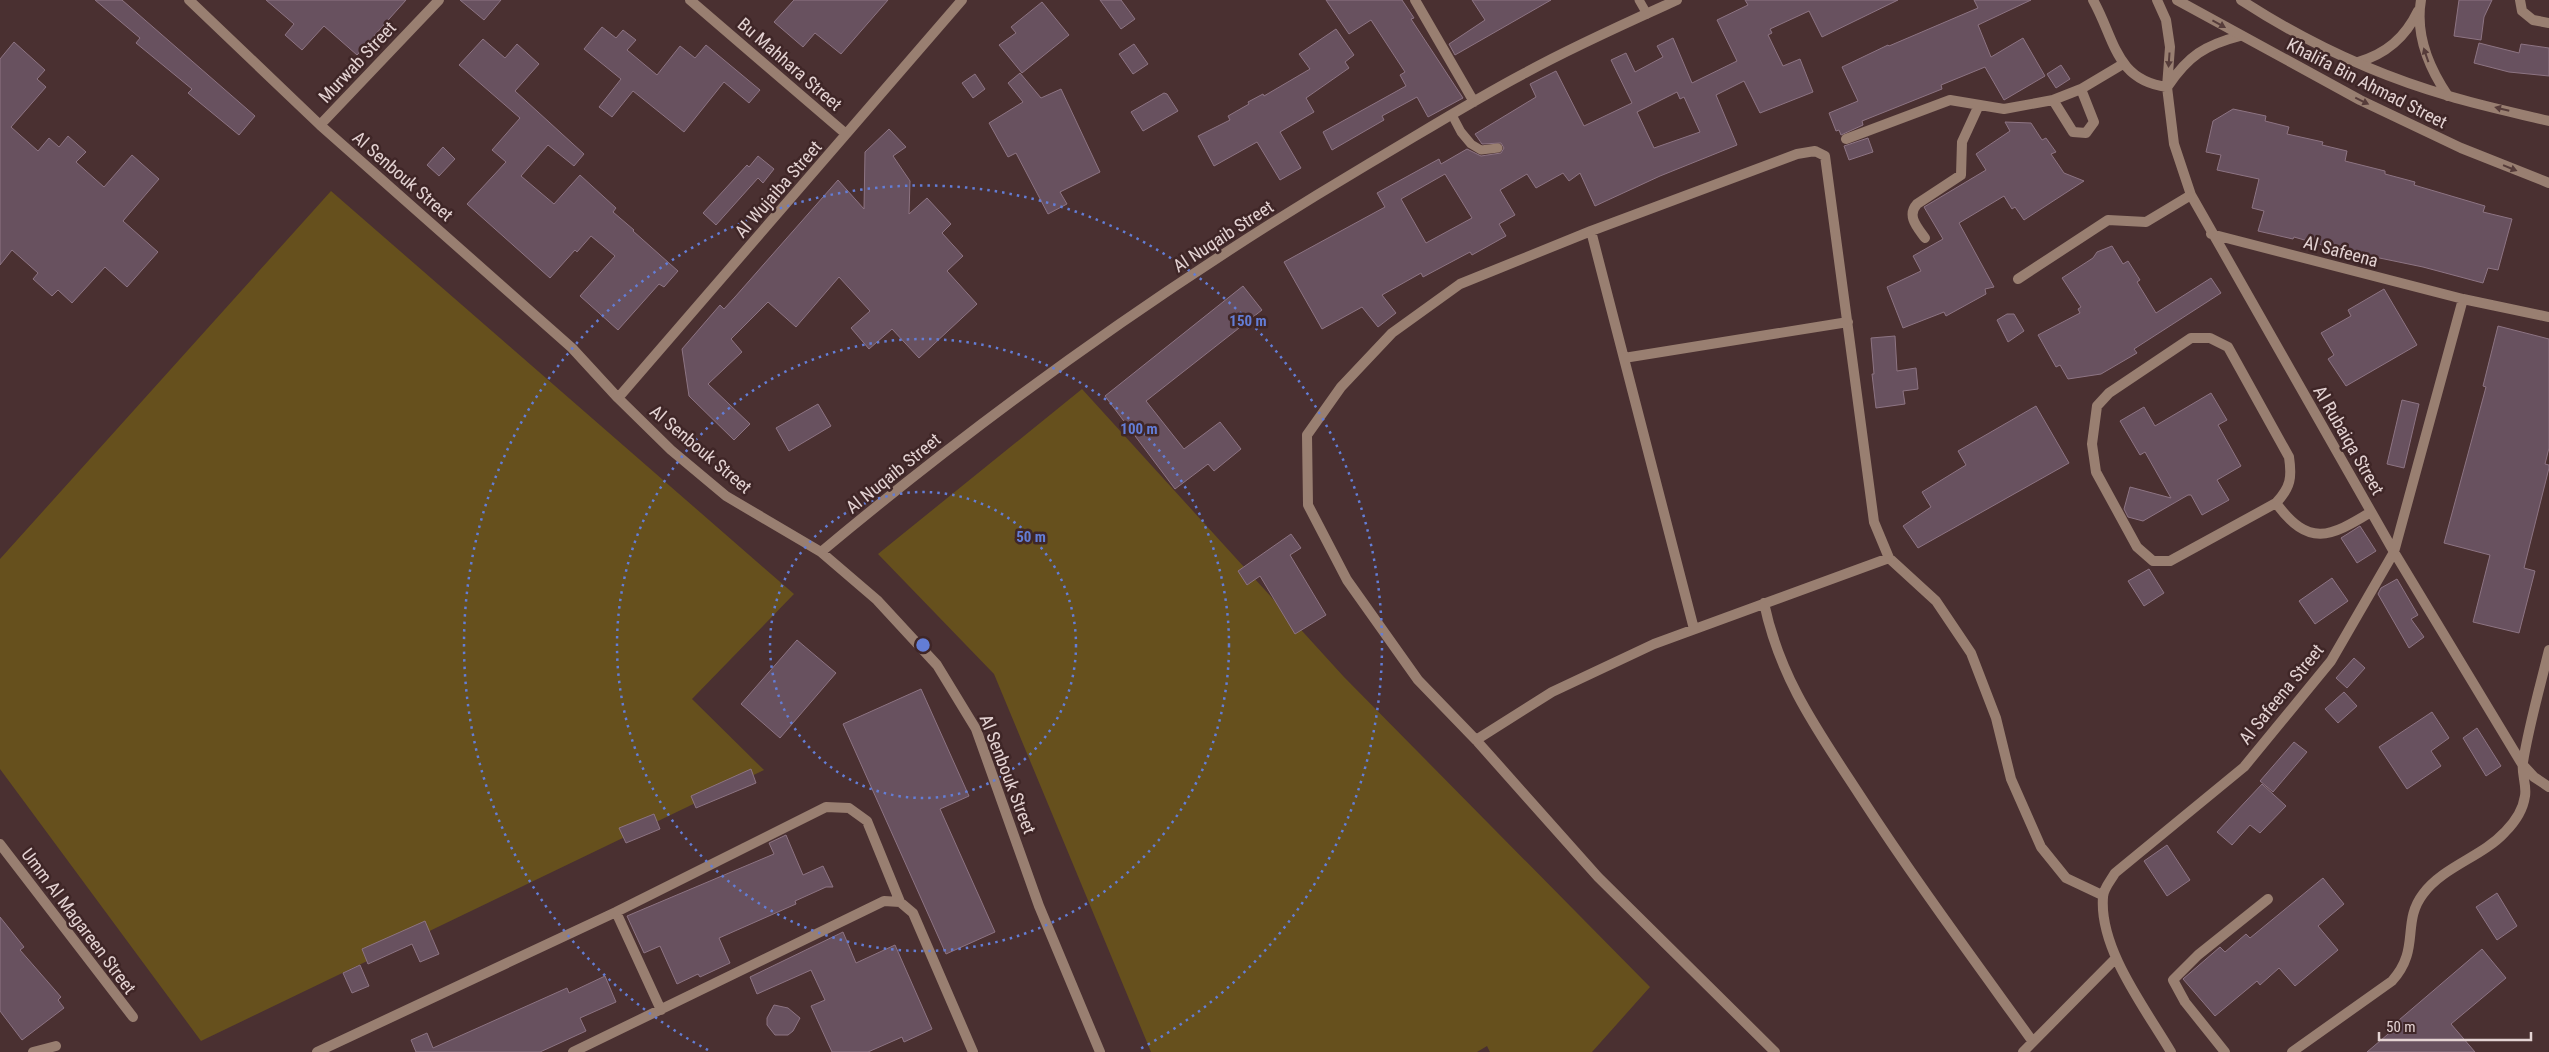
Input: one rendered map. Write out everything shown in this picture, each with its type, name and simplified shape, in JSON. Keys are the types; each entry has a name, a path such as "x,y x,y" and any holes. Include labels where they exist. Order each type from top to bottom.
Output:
{"street":[{"name":"Al Senbouk Street","path":"189,0 320,125 572,348 670,450 726,496 821,552 877,600 937,665 976,729 1039,906 1100,1052"},
{"name":"Murwab Street","path":"320,125 438,0"},
{"name":"Bu Mahhara Street","path":"690,0 846,134"},
{"name":"Al Wujaiba Street","path":"618,398 962,0"},
{"path":"1415,0 1474,102"},
{"name":"Al Nuqaib Street","path":"821,552 993,413 1099,337 1290,211 1474,102 1553,58 1678,0"},
{"path":"2094,0 2123,64 2142,81 2167,87 2181,66 2198,52 2218,42 2240,36"},
{"name":"Al Rubaiqa Street","path":"2157,0 2166,20 2170,47 2167,87 2174,144 2190,194 2211,234 2394,552 2522,764 2534,777 2549,787"},
{"name":"Khalifa Bin Ahmad Street","path":"2177,0 2240,36 2376,108 2460,148 2549,184"},
{"name":"Khalifa Bin Ahmad Street","path":"2241,0 2284,28 2358,62 2448,96 2549,121"},
{"path":"2520,0 2522,11 2533,20 2549,23"},
{"path":"2358,62 2374,57 2402,37 2421,4"},
{"path":"2421,4 2423,46 2437,80 2448,96"},
{"path":"1846,139 1950,100 2004,109 2053,100 2081,89 2123,64"},
{"path":"2053,100 2073,132 2086,133 2094,122 2081,89"},
{"path":"1924,238 1913,220 1914,207 1961,174 1962,142 1979,105"},
{"path":"1775,1052 1598,877 1476,740 1418,680 1347,580 1308,505 1307,435 1341,387 1392,332 1460,284 1591,231 1797,154 1815,151 1825,156 1874,522 1889,558 1936,601 1971,653 1996,718 2011,778 2041,847 2066,878 2102,895 2106,930 2116,958 2171,1052"},
{"path":"2018,279 2108,220 2146,222 2190,194"},
{"path":"1591,231 1694,629"},
{"name":"Al Safeena","path":"2211,234 2463,299 2549,317"},
{"name":"Al Safeena Street","path":"2102,895 2115,873 2244,767 2331,661 2394,552 2463,299"},
{"path":"1624,358 1848,322"},
{"path":"2191,338 2210,338 2228,347 2289,457 2292,477 2287,491 2276,503 2170,561 2153,561 2137,547 2096,472 2092,444 2097,406 2109,393 2191,338"},
{"path":"2276,503 2283,512 2306,532 2328,535 2371,512"},
{"path":"1476,740 1552,692 1654,644 1889,558"},
{"path":"1764,603 1771,634 1801,704 1894,848 2033,1042"},
{"path":"2292,1052 2392,981 2403,969 2408,957 2413,912 2422,894 2435,881 2504,834 2518,818 2525,796 2522,764 2549,650"},
{"path":"317,1052 616,912 826,807 849,808 867,821 900,902 913,913 973,1052"},
{"name":"Umm Al Magareen Street","path":"0,844 133,1017"},
{"path":"2225,1052 2185,1002 2173,980 2198,954 2268,899"},
{"path":"573,1052 884,901 900,902"},
{"path":"616,912 661,1010"},
{"path":"2023,1052 2116,958"},
{"path":"33,1052 56,1046"}],"lane":[{"path":"1639,0 1646,14"},
{"path":"1452,115 1471,144 1481,150 1498,148"}],"shaded area":[{"path":"331,191 794,594 692,699 764,770 201,1041 0,769 0,559"},
{"path":"1082,389 1344,677 1650,987 1592,1052 1490,1052 1487,1046 1477,1052 1151,1052 994,674 878,554"}],"building":[{"path":"95,0 122,0 255,116 239,135 188,93 192,89 136,43 140,38"},
{"path":"266,0 406,0 357,55 324,26 302,50 285,35 294,24"},
{"path":"460,0 501,0 484,20"},
{"path":"794,0 888,0 841,54 815,33 803,47 774,22"},
{"path":"1100,0 1121,0 1135,19 1121,29"},
{"path":"1326,0 1402,0 1414,18 1411,19 1463,98 1428,117 1417,97 1382,116 1384,120 1332,150 1323,132 1406,86 1400,75 1405,72 1371,20 1349,34"},
{"path":"1472,0 1551,0 1455,55 1449,44 1485,20"},
{"path":"1745,0 1898,0 1822,37 1809,11 1770,29 1772,33 1768,35 1783,66 1800,59 1813,92 1760,113 1744,81 1716,95 1737,145 1660,176 1595,206 1580,173 1569,181 1563,173 1536,188 1527,174 1500,190 1515,215 1499,224 1506,236 1472,255 1470,252 1423,277 1421,273 1382,295 1396,313 1378,327 1362,307 1322,329 1284,262 1385,207 1377,193 1439,159 1441,164 1467,149 1481,156 1501,153 1504,148 1501,143 1482,144 1475,134 1536,97 1530,84 1556,71 1584,126 1632,103 1611,60 1626,53 1635,72 1663,57 1657,46 1673,38 1692,83 1737,61 1717,20 1748,5","holes":["1677,92 1680,99 1684,97 1700,132 1654,148 1637,112","1445,174 1472,218 1426,243 1401,199"]},
{"path":"1974,0 2031,0 1978,25 1991,57 2023,38 2045,76 2004,100 1985,67 1941,85 1942,89 1862,121 1863,125 1841,135 1839,130 1836,131 1829,113 1858,101 1842,67 1888,45 1978,8"},
{"path":"2459,0 2492,0 2484,17 2481,40 2454,36"},
{"path":"1042,2 1069,35 1022,73 999,45 1016,33 1011,27"},
{"path":"602,27 616,38 623,30 636,40 627,50 657,75 680,46 695,58 706,45 760,90 749,103 724,82 684,132 633,91 612,117 599,107 621,79 584,49"},
{"path":"1336,29 1354,55 1345,62 1349,68 1306,98 1314,112 1280,132 1301,168 1280,180 1257,142 1214,166 1198,136 1230,120 1228,116 1249,104 1248,102 1263,94 1264,96 1310,69 1299,54"},
{"path":"483,39 505,58 517,44 539,64 515,91 584,154 574,166 548,145 521,176 554,204 580,175 616,208 613,212 678,271 664,287 659,284 618,330 580,296 615,256 591,236 577,252 575,250 550,278 467,204 506,162 492,150 520,118 459,65"},
{"path":"14,42 45,70 37,79 46,87 11,127 38,151 49,138 59,147 68,136 86,152 76,162 104,187 132,155 159,179 123,221 158,252 127,287 105,267 72,303 58,290 52,296 33,279 38,273 12,250 0,265 0,59"},
{"path":"2479,43 2519,53 2521,44 2549,48 2549,76 2509,72 2474,63"},
{"path":"1134,44 1148,64 1133,74 1119,54"},
{"path":"2061,65 2070,79 2056,88 2047,74"},
{"path":"1020,73 1041,98 1061,89 1100,172 1060,192 1067,204 1048,214 1016,153 1008,157 989,123 1023,102 1008,83"},
{"path":"975,74 985,89 973,98 962,83"},
{"path":"1164,93 1167,94 1178,111 1143,131 1131,112"},
{"path":"2233,109 2266,116 2265,121 2289,127 2287,134 2323,142 2322,145 2347,151 2345,161 2385,171 2385,174 2415,182 2414,185 2485,206 2483,212 2512,219 2498,270 2488,268 2483,283 2423,267 2336,249 2294,237 2293,239 2258,231 2264,211 2252,208 2259,179 2217,170 2221,155 2206,152 2213,121"},
{"path":"2005,122 2031,123 2042,140 2046,138 2056,152 2051,154 2064,173 2084,181 2024,220 2015,207 2012,209 2004,196 1959,223 1994,287 1985,289 1986,294 1946,316 1944,312 1903,328 1887,287 1921,271 1913,256 1943,239 1924,207 1986,170 1976,154 2010,131"},
{"path":"889,129 906,147 893,156 910,181 909,214 927,198 951,224 942,233 963,256 947,271 977,304 919,358 892,329 869,349 851,328 870,311 839,277 796,327 768,302 731,339 742,352 708,384 750,424 734,440 689,396 682,349 720,305 724,309 838,180 864,209 865,152"},
{"path":"1868,138 1873,152 1849,160 1844,146"},
{"path":"443,147 455,159 439,176 427,165"},
{"path":"758,156 774,169 763,183 758,178 716,225 703,213 747,165 749,167"},
{"path":"2112,246 2123,264 2128,261 2140,280 2137,282 2156,313 2211,278 2221,293 2134,349 2137,353 2101,374 2068,379 2060,365 2056,367 2038,335 2080,313 2078,309 2081,307 2062,278 2093,258 2097,252"},
{"path":"1243,286 1262,310 1146,401 1184,449 1220,422 1241,449 1214,471 1208,464 1175,489 1105,396"},
{"path":"2384,289 2417,345 2346,386 2328,359 2334,355 2321,333 2351,316 2348,310"},
{"path":"2007,314 2014,314 2024,331 2008,342 1997,320"},
{"path":"2498,326 2549,339 2549,448 2545,464 2549,465 2549,468 2524,568 2535,571 2519,633 2473,622 2490,555 2444,543 2486,387 2483,386"},
{"path":"1895,336 1897,371 1916,368 1918,389 1903,391 1905,404 1876,408 1872,374 1874,374 1871,338"},
{"path":"2211,393 2227,420 2218,425 2241,466 2217,480 2229,500 2202,515 2191,495 2188,495 2143,521 2128,517 2124,509 2130,487 2171,498 2145,452 2140,455 2120,421 2144,407 2155,426"},
{"path":"2402,400 2419,404 2404,468 2387,464"},
{"path":"818,404 831,426 789,451 776,428"},
{"path":"2036,406 2069,463 1918,548 1903,526 1931,507 1922,492 1966,465 1958,451"},
{"path":"2360,526 2376,551 2357,563 2341,538"},
{"path":"1291,534 1301,548 1290,555 1326,615 1295,634 1260,576 1247,585 1238,571"},
{"path":"2149,569 2164,593 2144,606 2128,581"},
{"path":"2332,578 2348,601 2315,624 2299,601"},
{"path":"2397,579 2418,615 2411,619 2424,637 2409,648 2378,594 2381,588"},
{"path":"797,640 836,673 780,738 741,704"},
{"path":"2354,658 2365,668 2347,688 2336,678"},
{"path":"921,689 969,796 940,809 995,932 946,954 843,724"},
{"path":"2344,692 2357,706 2338,723 2325,709"},
{"path":"2432,712 2449,738 2431,751 2441,766 2407,789 2379,747"},
{"path":"2477,728 2501,766 2486,776 2463,738"},
{"path":"2294,742 2307,752 2273,792 2260,781"},
{"path":"751,769 756,783 696,808 691,796"},
{"path":"2262,784 2286,806 2260,833 2250,825 2232,845 2217,832"},
{"path":"654,814 660,829 626,843 619,828"},
{"path":"786,835 803,875 823,866 833,887 826,887 795,901 796,904 719,938 730,963 700,977 698,974 677,984 660,946 644,953 627,916 774,854 769,843"},
{"path":"2167,845 2190,880 2167,896 2144,861"},
{"path":"2323,878 2344,904 2318,926 2338,950 2295,986 2279,968 2260,985 2257,981 2215,1016 2183,979 2220,947 2225,952 2246,934 2250,938"},
{"path":"2497,893 2517,926 2497,940 2476,907"},
{"path":"0,917 24,947 20,950 61,997 58,1000 64,1008 22,1040 0,1011"},
{"path":"425,921 439,954 420,962 412,944 368,964 362,949"},
{"path":"843,932 856,963 895,945 932,1029 904,1042 902,1037 868,1052 832,1052 811,1006 825,1000 811,970 757,994 750,977"},
{"path":"2482,949 2506,978 2451,1024 2475,1052 2367,1052 2394,1029 2392,1026"},
{"path":"360,965 369,986 352,993 343,973"},
{"path":"605,976 616,1002 580,1018 586,1031 540,1052 416,1052 411,1040 427,1033 433,1048 567,988 569,993"},
{"path":"774,1005 788,1008 800,1018 793,1031 788,1035 775,1035 767,1025 767,1018"}]}
